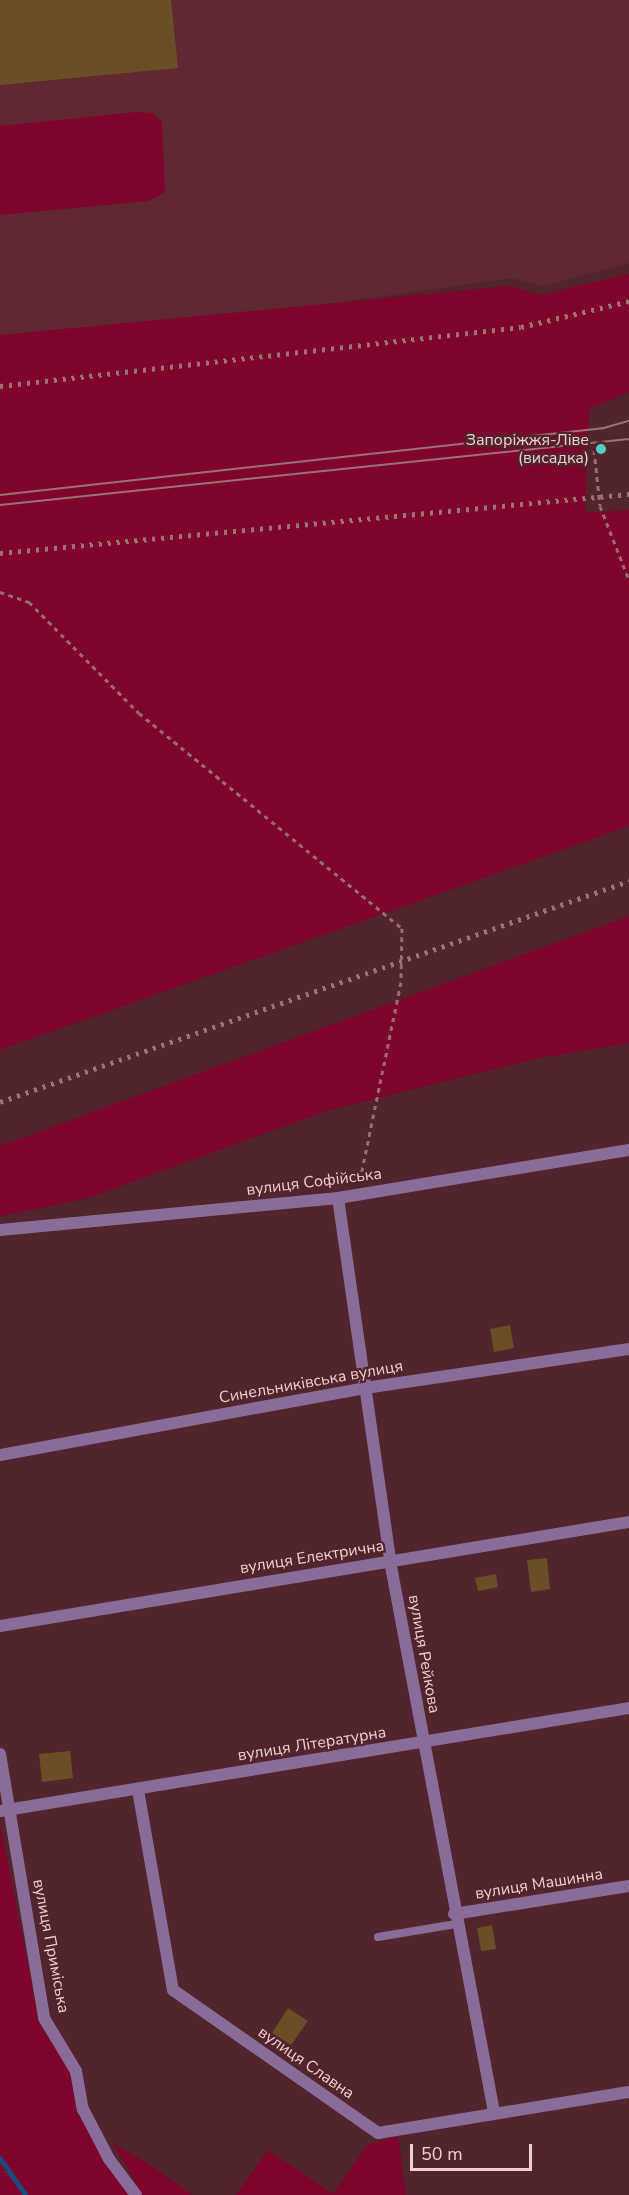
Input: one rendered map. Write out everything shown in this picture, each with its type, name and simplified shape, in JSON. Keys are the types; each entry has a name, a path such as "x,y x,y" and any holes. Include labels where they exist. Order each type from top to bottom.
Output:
{"street":[{"name":"вулиця Софійська","path":"0,1230 356,1196 629,1150"},
{"name":"вулиця Рейкова","path":"338,1198 390,1561 455,1919 494,2112"},
{"name":"Синельниківська вулиця","path":"0,1455 365,1388 629,1349"},
{"name":"вулиця Електрична","path":"0,1626 629,1522"},
{"name":"вулиця Літературна","path":"5,1810 629,1708"},
{"name":"вулиця Приміська","path":"0,1754 5,1810 44,2018 76,2071 83,2109 136,2195"},
{"name":"вулиця Славна","path":"138,1790 173,1990 378,2133 494,2112 629,2092"},
{"name":"вулиця Машинна","path":"455,1919 629,1886"}],"lane":[{"path":"378,1937 455,1919"}],"path":[{"path":"594,450 600,506 629,580"},
{"path":"0,592 29,602 139,713 402,928 401,982 356,1196"}],"shaded area":[{"path":"0,0 629,0 629,263 544,286 512,278 0,350"},
{"path":"136,112 152,113 162,122 165,192 149,201 0,215 0,126"},
{"path":"629,274 629,392 589,409 585,513 629,510 629,826 0,1050 0,335 511,286 540,295"},
{"path":"629,916 629,1043 539,1058 326,1111 85,1199 0,1216 0,1146"},
{"path":"0,1823 40,2026 68,2064 77,2113 129,2195 0,2195"},
{"path":"398,2136 406,2195 236,2195 268,2150 333,2194 368,2144"},
{"path":"113,2143 153,2167 192,2195 143,2195"}],"building":[{"path":"0,0 171,0 178,68 0,85"},
{"path":"510,1325 514,1348 494,1352 490,1329"},
{"path":"547,1558 550,1589 531,1592 527,1560"},
{"path":"496,1574 498,1587 478,1591 475,1578"},
{"path":"70,1751 73,1778 42,1782 39,1754"},
{"path":"492,1925 496,1949 481,1951 477,1928"},
{"path":"288,2008 308,2021 291,2045 272,2033"}],"waterway":[{"path":"0,2158 26,2195"}],"tram line":[{"path":"0,495 604,428 629,421"},
{"path":"0,505 629,439"}],"railway":[{"path":"0,386 521,327 629,301"},
{"path":"0,553 629,494"},
{"path":"0,1102 629,881"}],"place":[{"name":"Запоріжжя-Ліве (висадка)","path":"601,449"}]}
